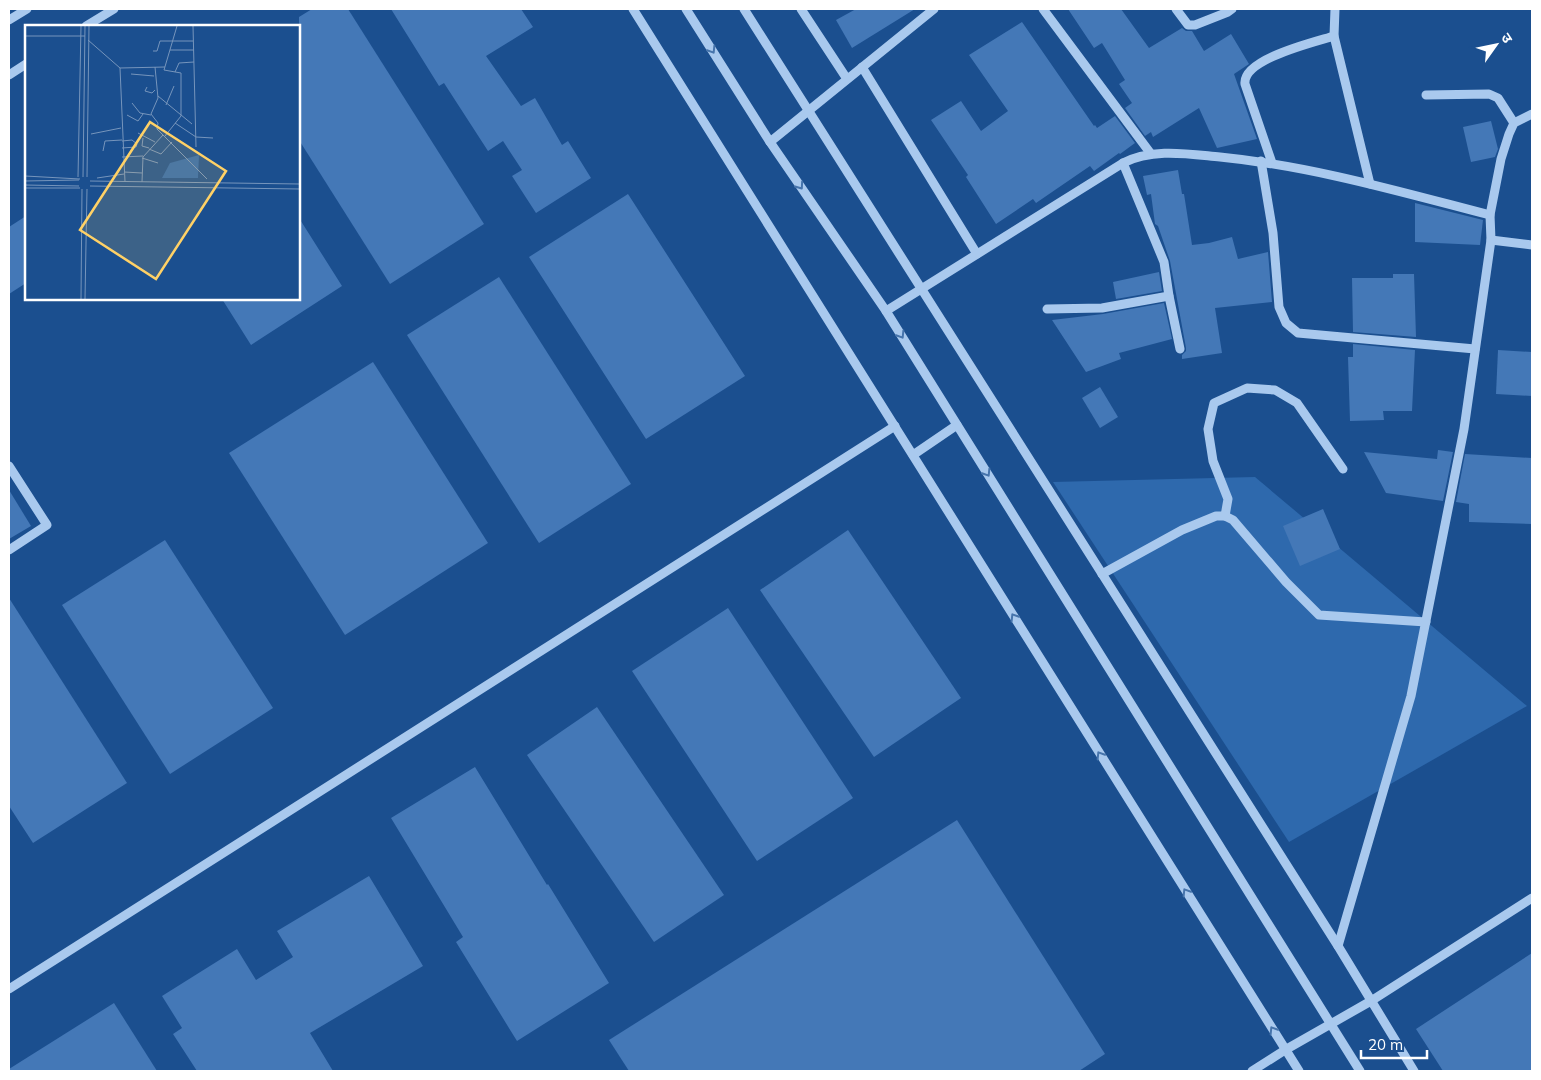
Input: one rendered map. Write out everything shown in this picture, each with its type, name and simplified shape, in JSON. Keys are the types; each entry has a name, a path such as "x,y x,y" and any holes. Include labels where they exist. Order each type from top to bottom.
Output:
{"street":[{"path":"9,20 27,9"},
{"path":"88,25 114,9"},
{"path":"633,9 1299,1071"},
{"path":"686,9 770,142 886,311 1360,1071"},
{"path":"744,9 1338,946 1414,1071"},
{"path":"801,9 847,79"},
{"path":"770,142 934,9"},
{"path":"1043,9 1152,154"},
{"path":"1176,9 1188,25 1195,25 1232,9"},
{"path":"1335,9 1334,36 1370,184"},
{"path":"1272,163 1245,84 1247,74 1279,53 1334,36"},
{"path":"9,75 25,65"},
{"path":"862,67 977,254"},
{"path":"1426,95 1489,94 1498,98 1514,122"},
{"path":"1338,946 1411,696 1464,429 1491,240 1490,215 1501,159 1514,122 1532,114"},
{"path":"886,311 1136,156 1181,153 1260,161 1370,184 1490,215"},
{"path":"1260,161 1273,233 1279,307 1286,323 1298,334 1475,349"},
{"path":"1123,163 1164,262 1180,349"},
{"path":"1491,240 1532,245"},
{"path":"1047,309 1102,308 1169,296"},
{"path":"1225,516 1228,499 1213,461 1208,429 1214,403 1247,388 1275,390 1297,403 1344,469"},
{"path":"913,455 957,425"},
{"path":"9,989 894,426"},
{"path":"9,466 47,525 9,550"},
{"path":"1102,574 1182,530 1216,516 1225,516 1233,520 1286,582 1319,615 1426,622"},
{"path":"1252,1071 1371,1000 1532,898"}],"shaded area":[{"path":"1255,477 1527,706 1289,842 1053,482"}],"building":[{"path":"312,9 348,9 484,224 390,284 300,142 299,17"},
{"path":"391,9 521,9 533,27 486,56 521,106 535,98 562,145 568,141 591,178 536,213 512,176 522,170 503,141 488,151 444,83 439,86"},
{"path":"856,9 915,9 852,48 836,20"},
{"path":"1068,9 1121,9 1149,48 1182,28 1186,31 1192,31 1204,51 1231,34 1249,64 1234,74 1257,139 1217,148 1199,108 1153,137 1151,132 1145,136 1125,108 1132,103 1119,84 1125,80 1102,43 1094,48"},
{"path":"1022,22 1094,126 1097,128 1115,116 1135,143 1094,171 1090,166 1036,203 1033,199 996,224 966,177 968,175 931,120 961,101 981,131 1008,111 969,55"},
{"path":"1491,121 1498,149 1495,157 1471,162 1463,127"},
{"path":"1178,170 1192,245 1232,237 1238,259 1268,252 1272,302 1215,308 1222,353 1182,359 1186,348 1170,261 1158,226 1155,224 1151,194 1147,195 1143,176"},
{"path":"628,194 745,376 646,439 529,257"},
{"path":"1415,203 1483,220 1480,245 1415,242"},
{"path":"25,217 25,284 9,294 9,227"},
{"path":"300,220 342,286 251,345 223,300 300,300"},
{"path":"1159,272 1162,291 1116,299 1113,282"},
{"path":"1393,274 1414,274 1416,337 1353,332 1352,278 1393,278"},
{"path":"499,277 631,484 539,543 407,335"},
{"path":"1164,303 1172,339 1119,353 1121,359 1086,372 1052,320 1103,314"},
{"path":"1353,344 1415,350 1412,411 1383,411 1384,420 1350,421 1348,357 1353,357"},
{"path":"1498,350 1532,352 1532,396 1496,394"},
{"path":"373,362 488,543 345,635 229,453"},
{"path":"1100,387 1118,417 1100,428 1082,398"},
{"path":"1438,450 1453,452 1443,501 1386,493 1364,452 1437,459"},
{"path":"1465,454 1532,458 1532,524 1469,522 1469,504 1456,502"},
{"path":"9,490 31,526 9,539"},
{"path":"1323,509 1340,549 1300,566 1283,526"},
{"path":"848,530 961,698 874,757 760,590"},
{"path":"165,540 273,708 170,774 62,605"},
{"path":"9,598 127,783 33,843 9,806"},
{"path":"728,608 853,798 757,861 632,671"},
{"path":"597,707 724,895 654,942 527,755"},
{"path":"475,767 609,983 517,1041 456,942 463,937 391,818"},
{"path":"957,820 1105,1054 1079,1071 629,1071 609,1040"},
{"path":"369,876 423,966 310,1033 333,1071 197,1071 173,1034 182,1028 162,996 237,949 256,980 293,957 277,931"},
{"path":"1532,953 1532,1071 1443,1071 1416,1029"},
{"path":"114,1003 157,1071 9,1071 9,1069"}]}
